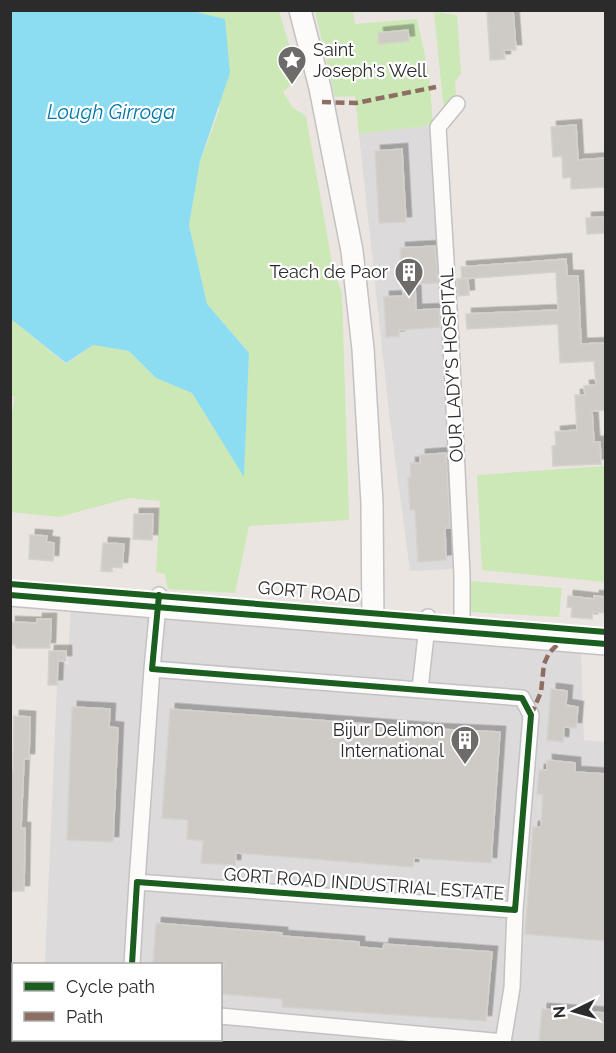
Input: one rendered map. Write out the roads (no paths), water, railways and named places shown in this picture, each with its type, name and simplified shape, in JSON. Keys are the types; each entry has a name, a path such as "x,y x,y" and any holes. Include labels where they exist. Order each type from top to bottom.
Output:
{"main road":[{"path":"300,10 320,88 353,262 365,373 372,503 373,619"},
{"name":"GORT ROAD","path":"10,584 158,601 373,619 437,629 606,644"},
{"name":"GORT ROAD","path":"10,595 158,601"},
{"name":"GORT ROAD","path":"437,629 606,633"}],"street":[{"name":"OUR LADY'S HOSPITAL","path":"420,689 437,629 462,575 438,127 457,104"},
{"path":"132,963 158,601"},
{"name":"GORT ROAD INDUSTRIAL ESTATE","path":"152,669 522,698 531,715 515,910 512,988 504,1042 222,1016"},
{"name":"GORT ROAD INDUSTRIAL ESTATE","path":"137,882 515,910"}],"water":[{"name":"Lough Girroga","path":"188,10 225,19 230,73 200,161 189,225 207,304 249,353 244,477 192,393 156,378 129,351 93,345 66,363 11,319 11,11"}],"place":[{"name":"Saint Joseph's Well","path":"292,86"},
{"name":"Teach de Paor","path":"409,298"},
{"name":"Bijur Delimon International","path":"465,766"}]}
